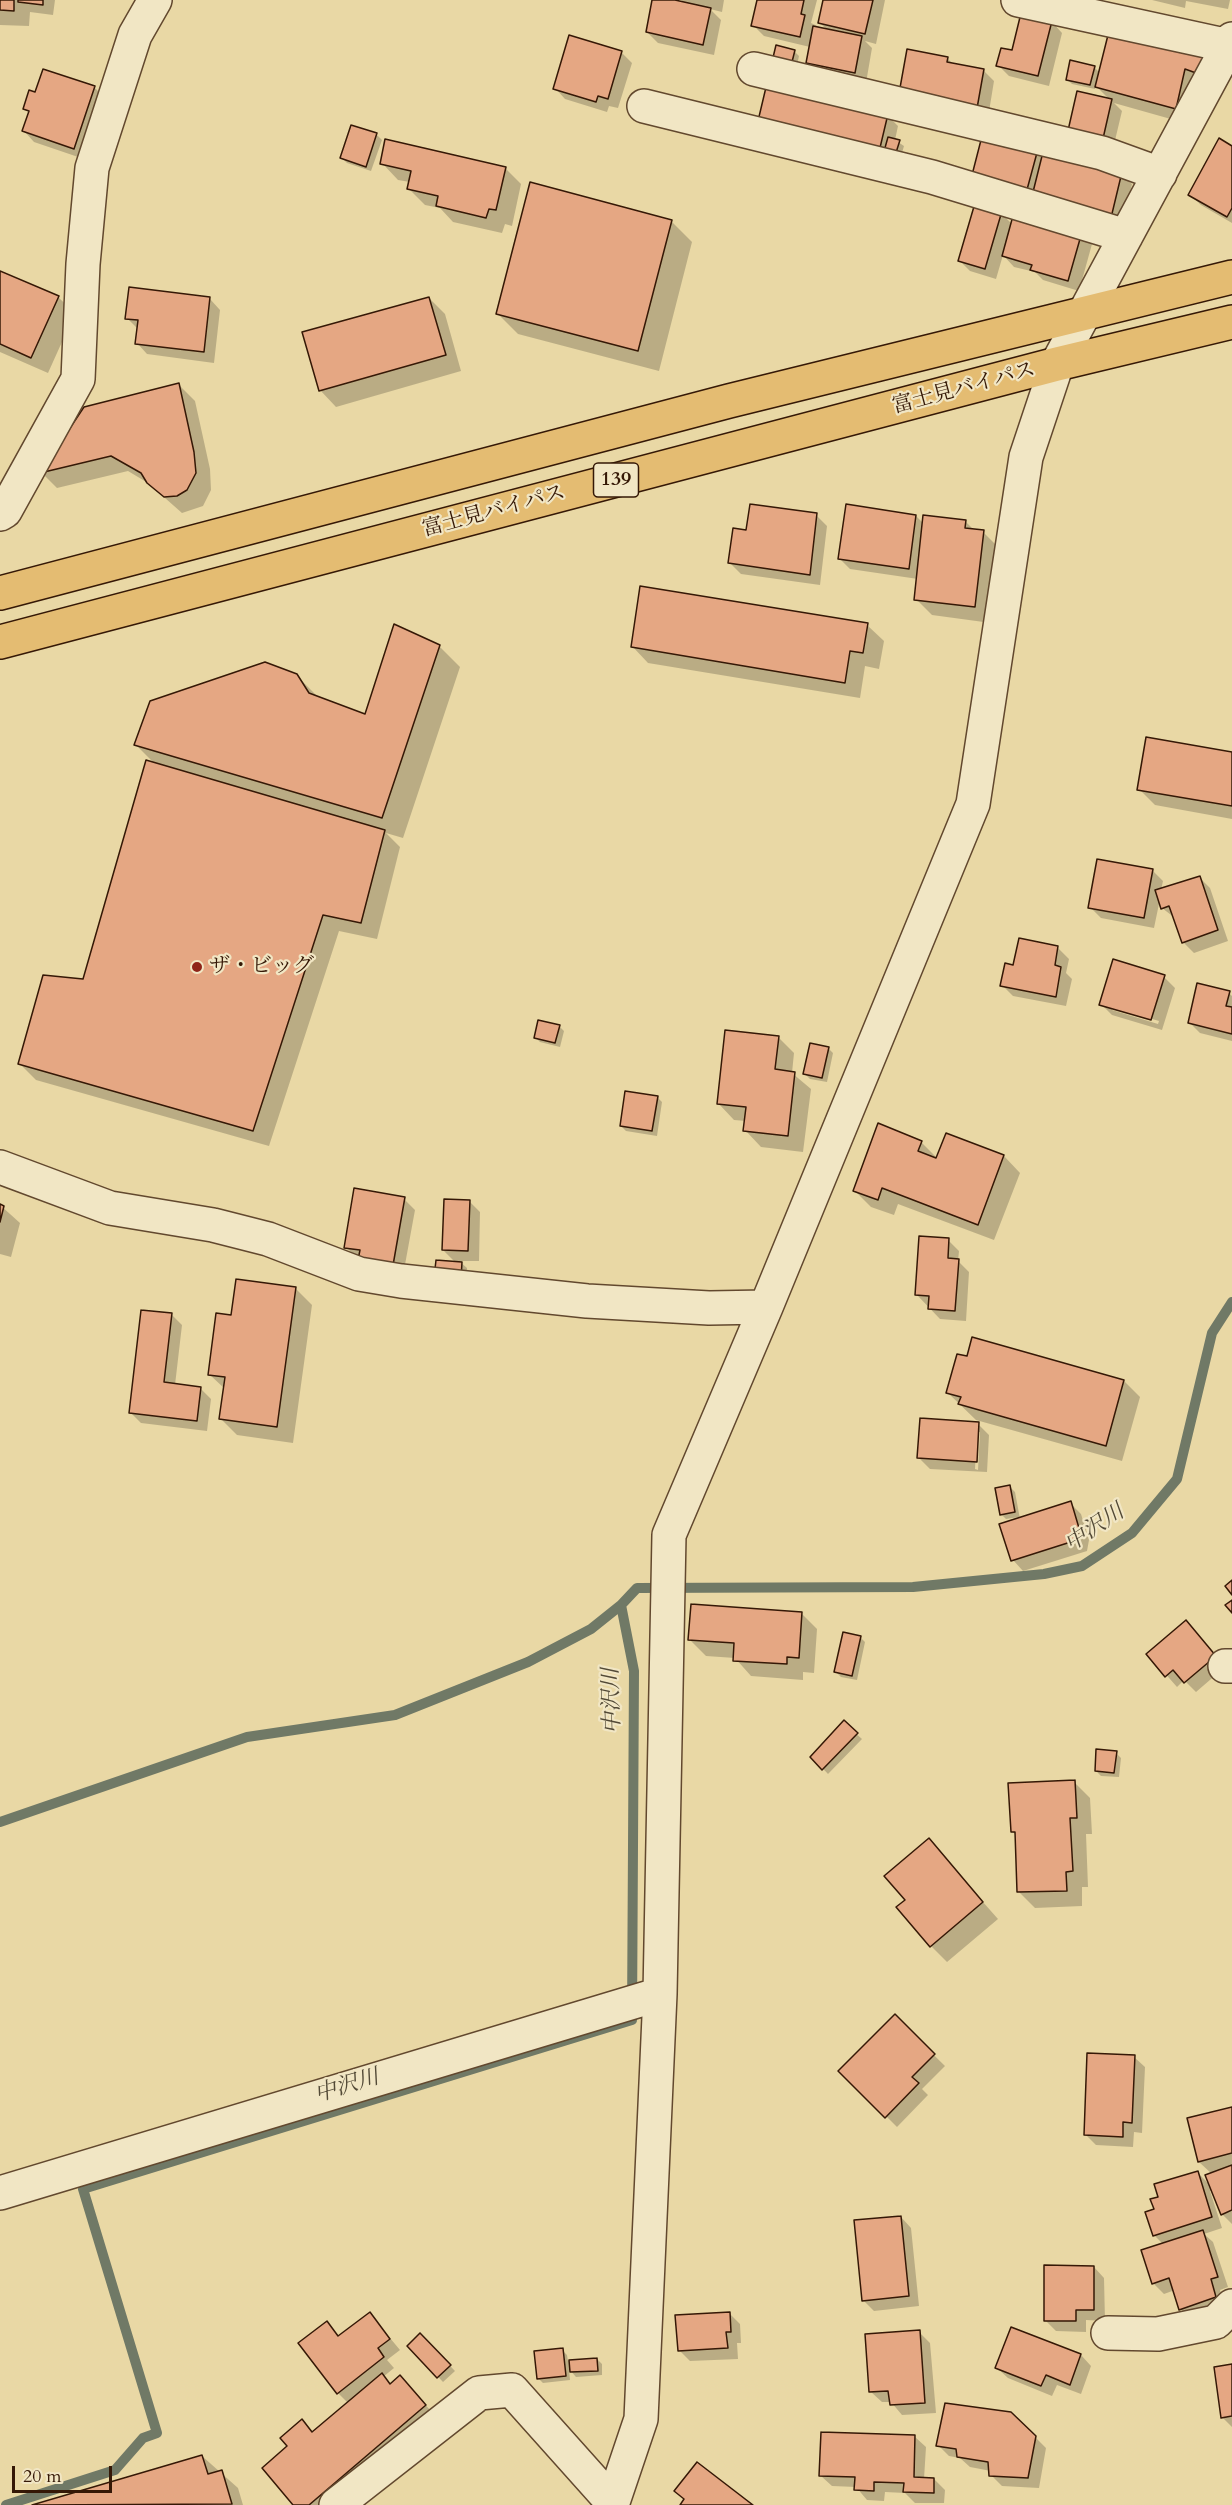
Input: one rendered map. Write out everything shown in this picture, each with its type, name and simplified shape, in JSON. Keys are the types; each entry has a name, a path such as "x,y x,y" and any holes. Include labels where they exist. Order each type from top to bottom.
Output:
{"highway":[{"name":"富士見バイパス","path":"0,593 729,401 1232,277"},
{"name":"富士見バイパス","path":"0,642 1057,364 1232,322"}],"street":[{"path":"0,514 22,482 78,379 83,264 92,168 135,35 155,0"},
{"path":"336,2505 479,2393 512,2390 612,2504 641,2419 660,1994 669,1534 766,1308 973,804 1026,457 1057,364 1230,43 1018,0"},
{"path":"754,69 1102,153 1160,174"},
{"path":"644,106 932,177 1126,236"},
{"path":"0,1167 110,1208 213,1225 268,1239 359,1274 587,1301 709,1308 766,1308"},
{"path":"0,2193 660,1994"},
{"path":"1108,2332 1158,2334 1215,2322 1232,2306"}],"building":[{"path":"0,0 14,0 14,11 0,10"},
{"path":"18,0 43,0 43,5 18,2"},
{"path":"652,0 675,0 711,8 703,45 646,32"},
{"path":"757,0 804,0 801,14 805,15 800,37 751,26"},
{"path":"823,0 873,0 865,34 818,23"},
{"path":"1021,13 1052,21 1038,76 996,66 1001,48 1012,50"},
{"path":"813,26 862,36 855,73 806,63"},
{"path":"1109,31 1206,55 1196,73 1185,69 1176,109 1095,87"},
{"path":"569,35 622,51 608,99 598,96 596,102 553,89"},
{"path":"776,45 795,50 790,70 771,66"},
{"path":"907,49 948,57 947,62 984,69 976,114 898,99"},
{"path":"1070,60 1095,66 1090,85 1066,80"},
{"path":"43,69 95,86 74,149 22,131 29,111 23,109 29,90 35,92"},
{"path":"767,83 888,114 879,152 758,121"},
{"path":"1077,91 1112,99 1102,143 1067,135"},
{"path":"351,125 377,133 366,167 340,158"},
{"path":"888,137 900,140 894,159 883,155"},
{"path":"1219,138 1232,146 1232,208 1227,217 1188,195"},
{"path":"385,139 506,167 496,210 489,209 486,218 436,206 438,196 407,189 411,171 380,164"},
{"path":"981,140 1006,147 1007,142 1038,149 1025,197 972,175"},
{"path":"1043,152 1122,172 1110,222 1032,196"},
{"path":"530,182 672,220 638,351 496,314"},
{"path":"975,203 1002,211 985,269 958,261"},
{"path":"1014,212 1082,232 1068,281 1030,270 1032,265 1002,256"},
{"path":"0,271 59,296 31,358 0,344"},
{"path":"129,287 210,297 204,352 135,344 138,320 125,319"},
{"path":"429,297 446,355 319,391 302,332"},
{"path":"179,383 194,452 196,473 187,490 177,496 164,497 147,483 141,473 111,456 40,473 84,407"},
{"path":"750,504 817,513 810,575 728,563 733,528 746,530"},
{"path":"846,504 916,515 909,569 838,559"},
{"path":"923,515 966,520 965,528 984,530 975,607 914,600"},
{"path":"640,586 868,623 863,653 850,651 845,683 631,647"},
{"path":"394,624 440,645 382,818 134,745 150,701 265,662 297,674 309,693 365,714"},
{"path":"1146,737 1232,752 1232,806 1137,790"},
{"path":"146,760 385,830 361,923 323,915 253,1131 18,1064 43,975 83,979"},
{"path":"1097,859 1153,869 1144,918 1088,908"},
{"path":"1200,876 1218,930 1182,943 1169,906 1161,909 1155,890"},
{"path":"1019,938 1058,946 1055,965 1061,967 1056,997 1000,986 1005,963 1013,965"},
{"path":"1113,959 1165,975 1151,1020 1099,1005"},
{"path":"1197,983 1230,991 1226,1006 1232,1007 1232,1034 1188,1023"},
{"path":"538,1020 560,1025 555,1043 534,1038"},
{"path":"725,1030 779,1036 775,1069 795,1072 788,1136 743,1131 746,1107 717,1104"},
{"path":"810,1043 829,1047 822,1078 803,1074"},
{"path":"625,1091 658,1096 652,1131 620,1126"},
{"path":"878,1123 922,1141 918,1151 936,1158 946,1133 1004,1155 978,1225 882,1188 878,1200 853,1191"},
{"path":"354,1188 405,1197 392,1271 357,1265 360,1250 344,1248"},
{"path":"444,1199 470,1200 468,1251 442,1250"},
{"path":"0,1204 4,1206 0,1222"},
{"path":"919,1236 949,1238 948,1258 959,1259 955,1311 928,1309 929,1296 915,1295"},
{"path":"436,1260 462,1262 461,1280 434,1278"},
{"path":"236,1279 296,1287 277,1427 219,1419 225,1377 208,1375 216,1313 231,1315"},
{"path":"141,1310 172,1313 164,1382 201,1387 197,1421 129,1413"},
{"path":"972,1337 1124,1380 1106,1446 958,1404 961,1397 946,1393 957,1354 967,1356"},
{"path":"920,1418 979,1422 977,1462 917,1458"},
{"path":"1010,1485 1015,1512 1000,1515 995,1488"},
{"path":"1071,1501 1079,1528 1077,1540 1011,1561 999,1524"},
{"path":"1232,1580 1232,1595 1225,1586"},
{"path":"1232,1600 1232,1613 1225,1605"},
{"path":"691,1604 802,1612 799,1658 787,1657 787,1664 733,1661 734,1643 688,1640"},
{"path":"1186,1620 1216,1656 1184,1683 1173,1670 1165,1677 1146,1654"},
{"path":"843,1632 861,1636 852,1676 834,1672"},
{"path":"844,1720 858,1733 822,1770 810,1757"},
{"path":"1096,1749 1117,1751 1114,1773 1095,1771"},
{"path":"1075,1780 1077,1818 1070,1818 1073,1871 1066,1872 1067,1891 1017,1892 1015,1832 1011,1832 1008,1783"},
{"path":"929,1838 983,1902 930,1947 896,1907 905,1900 884,1876"},
{"path":"895,2014 935,2054 912,2077 919,2083 885,2118 838,2071"},
{"path":"1087,2053 1135,2055 1132,2123 1123,2122 1123,2137 1084,2135"},
{"path":"1232,2107 1232,2153 1198,2162 1187,2118"},
{"path":"1232,2165 1232,2210 1221,2215 1205,2175"},
{"path":"1198,2171 1212,2217 1153,2236 1145,2212 1154,2209 1150,2199 1158,2197 1154,2184"},
{"path":"901,2216 909,2296 862,2301 854,2220"},
{"path":"1203,2230 1218,2277 1211,2279 1216,2297 1179,2310 1169,2278 1152,2284 1141,2250"},
{"path":"1044,2265 1094,2266 1094,2310 1076,2310 1076,2321 1044,2321"},
{"path":"370,2312 390,2339 378,2348 384,2357 337,2394 298,2343 327,2321 338,2336"},
{"path":"730,2312 731,2332 726,2332 728,2348 678,2351 675,2315"},
{"path":"1011,2327 1081,2354 1070,2385 1046,2375 1041,2386 995,2368"},
{"path":"920,2330 925,2403 890,2405 888,2391 869,2392 865,2334"},
{"path":"420,2333 451,2365 437,2378 407,2346"},
{"path":"563,2348 566,2376 537,2379 534,2351"},
{"path":"597,2358 598,2371 570,2372 569,2360"},
{"path":"1232,2364 1232,2416 1221,2418 1214,2367"},
{"path":"382,2373 390,2384 400,2375 426,2405 309,2505 293,2505 262,2468 287,2446 280,2438 302,2419 312,2432"},
{"path":"945,2403 1011,2412 1036,2436 1028,2478 989,2476 988,2462 957,2457 956,2449 936,2446"},
{"path":"821,2432 915,2435 914,2477 934,2478 934,2493 903,2492 904,2483 874,2482 874,2491 854,2490 855,2477 819,2476"},
{"path":"202,2455 208,2474 222,2470 232,2504 32,2505"},
{"path":"697,2462 753,2505 680,2505 684,2499 674,2491"}],"waterway":[{"name":"中沢川","path":"0,1822 247,1737 395,1715 528,1662 591,1629 621,1605 637,1588 913,1587 1044,1574 1082,1566 1132,1533 1177,1479 1212,1333 1232,1302"},
{"name":"中沢川","path":"6,2505 115,2470 143,2438 157,2433 83,2189 632,2020 634,1671 621,1605"}],"place":[{"name":"ザ・ビッグ","path":"197,967"}]}
